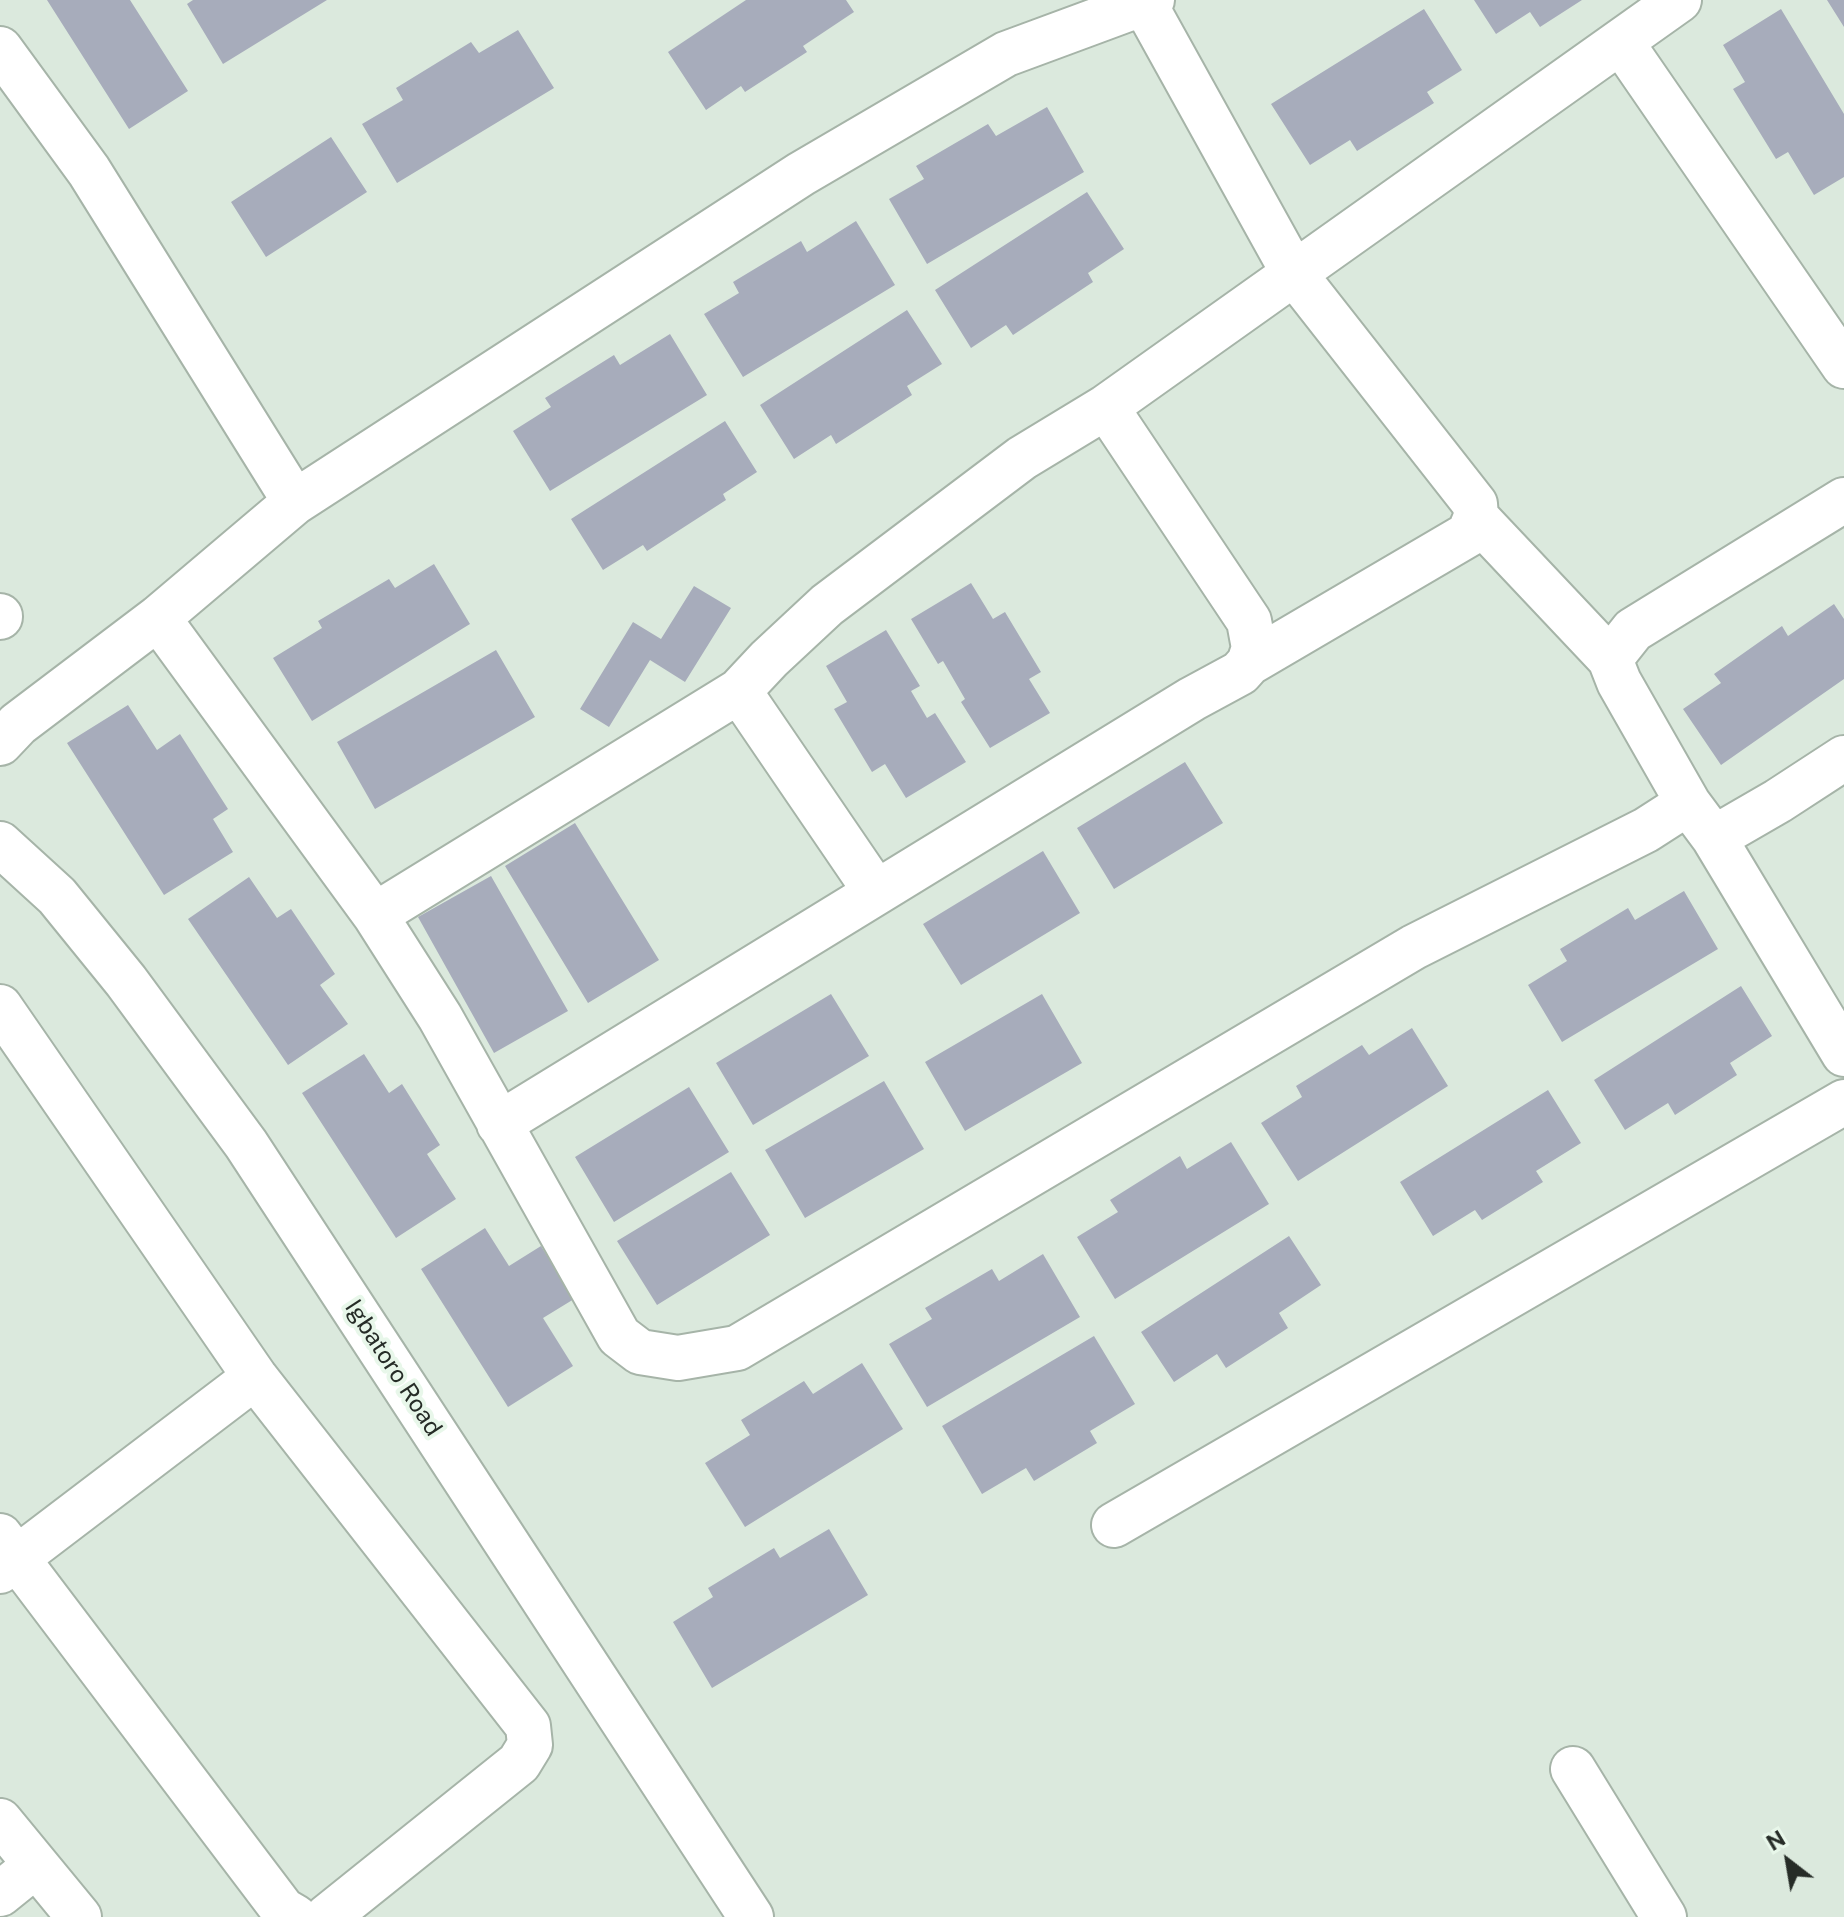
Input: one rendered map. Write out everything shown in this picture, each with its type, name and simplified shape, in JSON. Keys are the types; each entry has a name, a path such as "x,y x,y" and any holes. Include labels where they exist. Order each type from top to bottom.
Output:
{"street":[{"path":"375,915 739,691 827,605 1022,458 1106,407 1679,0"},
{"path":"0,743 18,724 158,618 295,502 842,150 1006,54 1148,1 1293,272 1475,504 1476,517 1469,534 1249,663 1240,673 1192,699 499,1124"},
{"path":"1621,42 1844,366"},
{"path":"0,49 89,171 295,502"},
{"path":"1106,407 1249,621 1254,648 1249,663"},
{"path":"1610,659 1633,630 1844,500"},
{"path":"1476,517 1610,659 1619,682 1688,803 1714,838 1844,1054"},
{"path":"158,618 375,915 440,1017 619,1336 640,1352 678,1358 737,1348 1414,947 1646,830 1688,803"},
{"path":"739,691 876,892"},
{"path":"1714,838 1844,758"},
{"name":"Igbatoro Road","path":"0,844 57,896 126,981 246,1144 751,1917"},
{"path":"0,1007 255,1377 528,1726 530,1745 519,1763 327,1917"},
{"path":"1114,1525 1844,1102"},
{"path":"255,1377 5,1555 283,1910 295,1917"},
{"path":"1573,1769 1664,1917"},
{"path":"0,1821 79,1917"},
{"path":"0,1894 36,1865"}],"building":[{"path":"47,0 130,0 188,91 129,129"},
{"path":"193,0 327,0 223,64 187,4"},
{"path":"746,0 846,0 854,12 803,46 807,52 745,92 741,86 706,110 668,52"},
{"path":"1474,0 1582,0 1540,27 1530,12 1496,34"},
{"path":"1827,0 1844,0 1844,27"},
{"path":"1424,9 1462,70 1427,92 1434,103 1357,151 1350,140 1310,165 1271,104"},
{"path":"1781,9 1844,114 1844,177 1814,195 1788,152 1776,159 1733,89 1745,82 1723,45"},
{"path":"518,30 554,88 397,183 362,124 403,100 396,88 471,42 479,53"},
{"path":"1047,107 1084,172 927,264 889,199 924,179 916,166 988,124 996,136"},
{"path":"331,137 367,192 266,257 231,202"},
{"path":"1087,192 1124,249 1088,273 1093,282 1013,335 1006,325 971,348 935,290"},
{"path":"856,221 895,285 743,377 704,314 739,293 733,282 801,241 807,252"},
{"path":"907,310 942,364 907,386 912,395 836,444 831,435 794,459 760,405"},
{"path":"670,334 707,395 550,491 513,431 551,407 545,398 614,355 620,365"},
{"path":"725,421 757,472 723,494 726,500 647,551 643,545 603,570 571,519"},
{"path":"434,564 470,624 312,721 273,658 322,628 318,621 389,579 395,588"},
{"path":"971,583 993,619 1005,612 1041,672 1029,679 1050,713 990,748 961,702 965,699 943,661 938,664 911,619"},
{"path":"694,586 731,608 685,682 650,660 609,727 580,709 633,622 661,639"},
{"path":"1834,604 1844,619 1844,679 1721,765 1683,709 1721,683 1714,674 1782,626 1788,636"},
{"path":"886,630 920,686 911,691 927,718 935,713 966,762 906,798 885,764 872,772 834,709 847,702 826,666"},
{"path":"496,650 535,717 375,809 337,742"},
{"path":"128,705 157,750 180,734 228,809 213,819 233,852 164,895 67,743"},
{"path":"1185,762 1223,823 1114,889 1077,828"},
{"path":"575,823 659,960 588,1003 505,866"},
{"path":"1043,851 1080,913 961,985 923,924"},
{"path":"491,876 568,1011 494,1053 418,917"},
{"path":"249,877 277,918 291,909 335,974 320,985 348,1024 288,1065 188,919"},
{"path":"1684,891 1718,949 1562,1042 1528,985 1567,961 1560,949 1628,908 1635,920"},
{"path":"1741,986 1772,1036 1730,1063 1737,1075 1675,1115 1668,1103 1625,1130 1594,1080"},
{"path":"831,994 869,1056 753,1125 716,1063"},
{"path":"1042,994 1082,1063 965,1131 925,1062"},
{"path":"1412,1028 1448,1086 1298,1181 1261,1123 1302,1097 1296,1086 1362,1045 1369,1055"},
{"path":"364,1054 389,1093 402,1084 440,1145 427,1154 456,1199 396,1238 302,1093"},
{"path":"884,1081 924,1149 805,1218 765,1150"},
{"path":"689,1087 729,1152 614,1222 575,1157"},
{"path":"1548,1090 1581,1143 1536,1171 1543,1182 1482,1220 1475,1210 1433,1236 1400,1182"},
{"path":"1231,1142 1269,1204 1115,1299 1077,1237 1118,1212 1110,1200 1180,1156 1187,1169"},
{"path":"731,1172 770,1235 657,1305 617,1241"},
{"path":"485,1228 509,1266 541,1246 574,1299 543,1318 573,1366 508,1407 421,1269"},
{"path":"1289,1236 1321,1285 1279,1313 1288,1328 1226,1368 1217,1354 1174,1382 1141,1332"},
{"path":"1043,1254 1080,1317 927,1407 889,1344 932,1319 925,1308 992,1269 999,1281"},
{"path":"1094,1336 1135,1404 1090,1431 1097,1443 1034,1481 1026,1468 982,1494 942,1426"},
{"path":"862,1363 903,1429 745,1527 705,1463 750,1435 741,1420 804,1381 813,1394"},
{"path":"829,1529 868,1595 712,1688 673,1622 713,1597 708,1588 774,1548 780,1558"}]}
